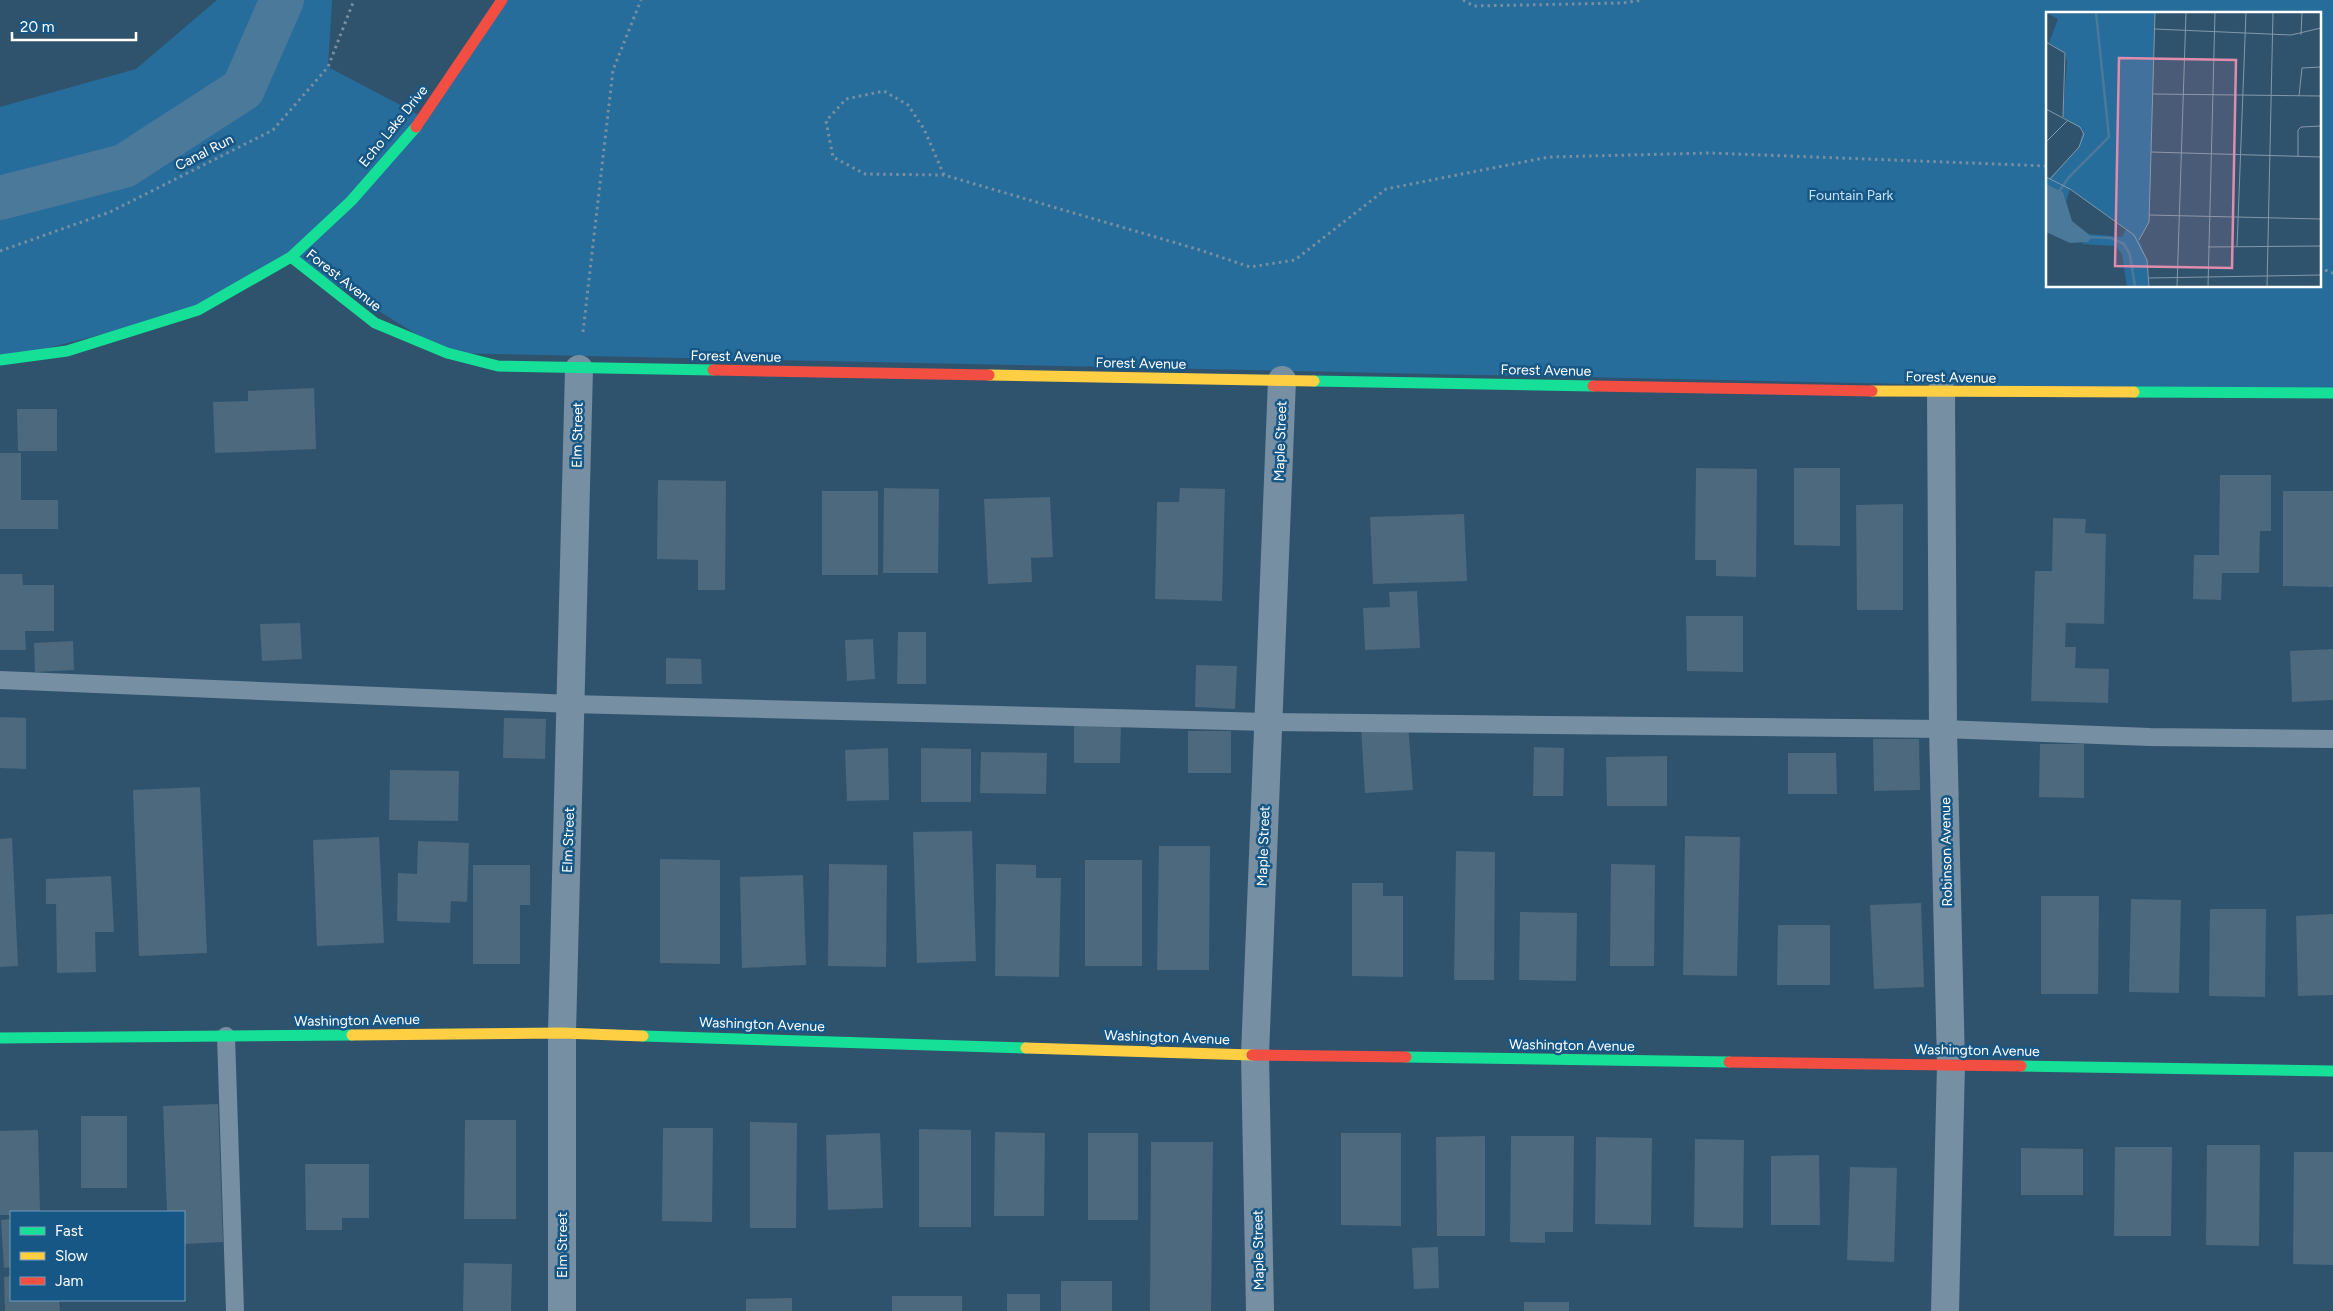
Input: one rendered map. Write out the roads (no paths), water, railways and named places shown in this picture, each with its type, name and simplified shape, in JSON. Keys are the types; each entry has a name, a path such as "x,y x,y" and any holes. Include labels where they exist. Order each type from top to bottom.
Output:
{"street":[{"name":"Echo Lake Drive","path":"291,257 351,201 423,118 502,0"},
{"name":"Forest Avenue","path":"0,360 67,352 198,310 291,257 375,323 446,353 498,366 579,369 1942,392 2333,393"},
{"name":"Elm Street","path":"562,1311 562,1033 572,704 579,369"},
{"name":"Maple Street","path":"1260,1311 1255,1055 1282,380"},
{"name":"Robinson Avenue","path":"1942,392 1943,729 1951,1065 1945,1311"},
{"name":"Washington Avenue","path":"0,1038 562,1033 1255,1055 2333,1071"}],"lane":[{"path":"0,680 572,704 1268,722 1943,729 2150,737 2333,739"},
{"path":"226,1036 235,1311"}],"waterway":[{"path":"0,198 124,166 243,89 282,0"}],"park label":[{"name":"Fountain Park","path":"1851,195"}]}
